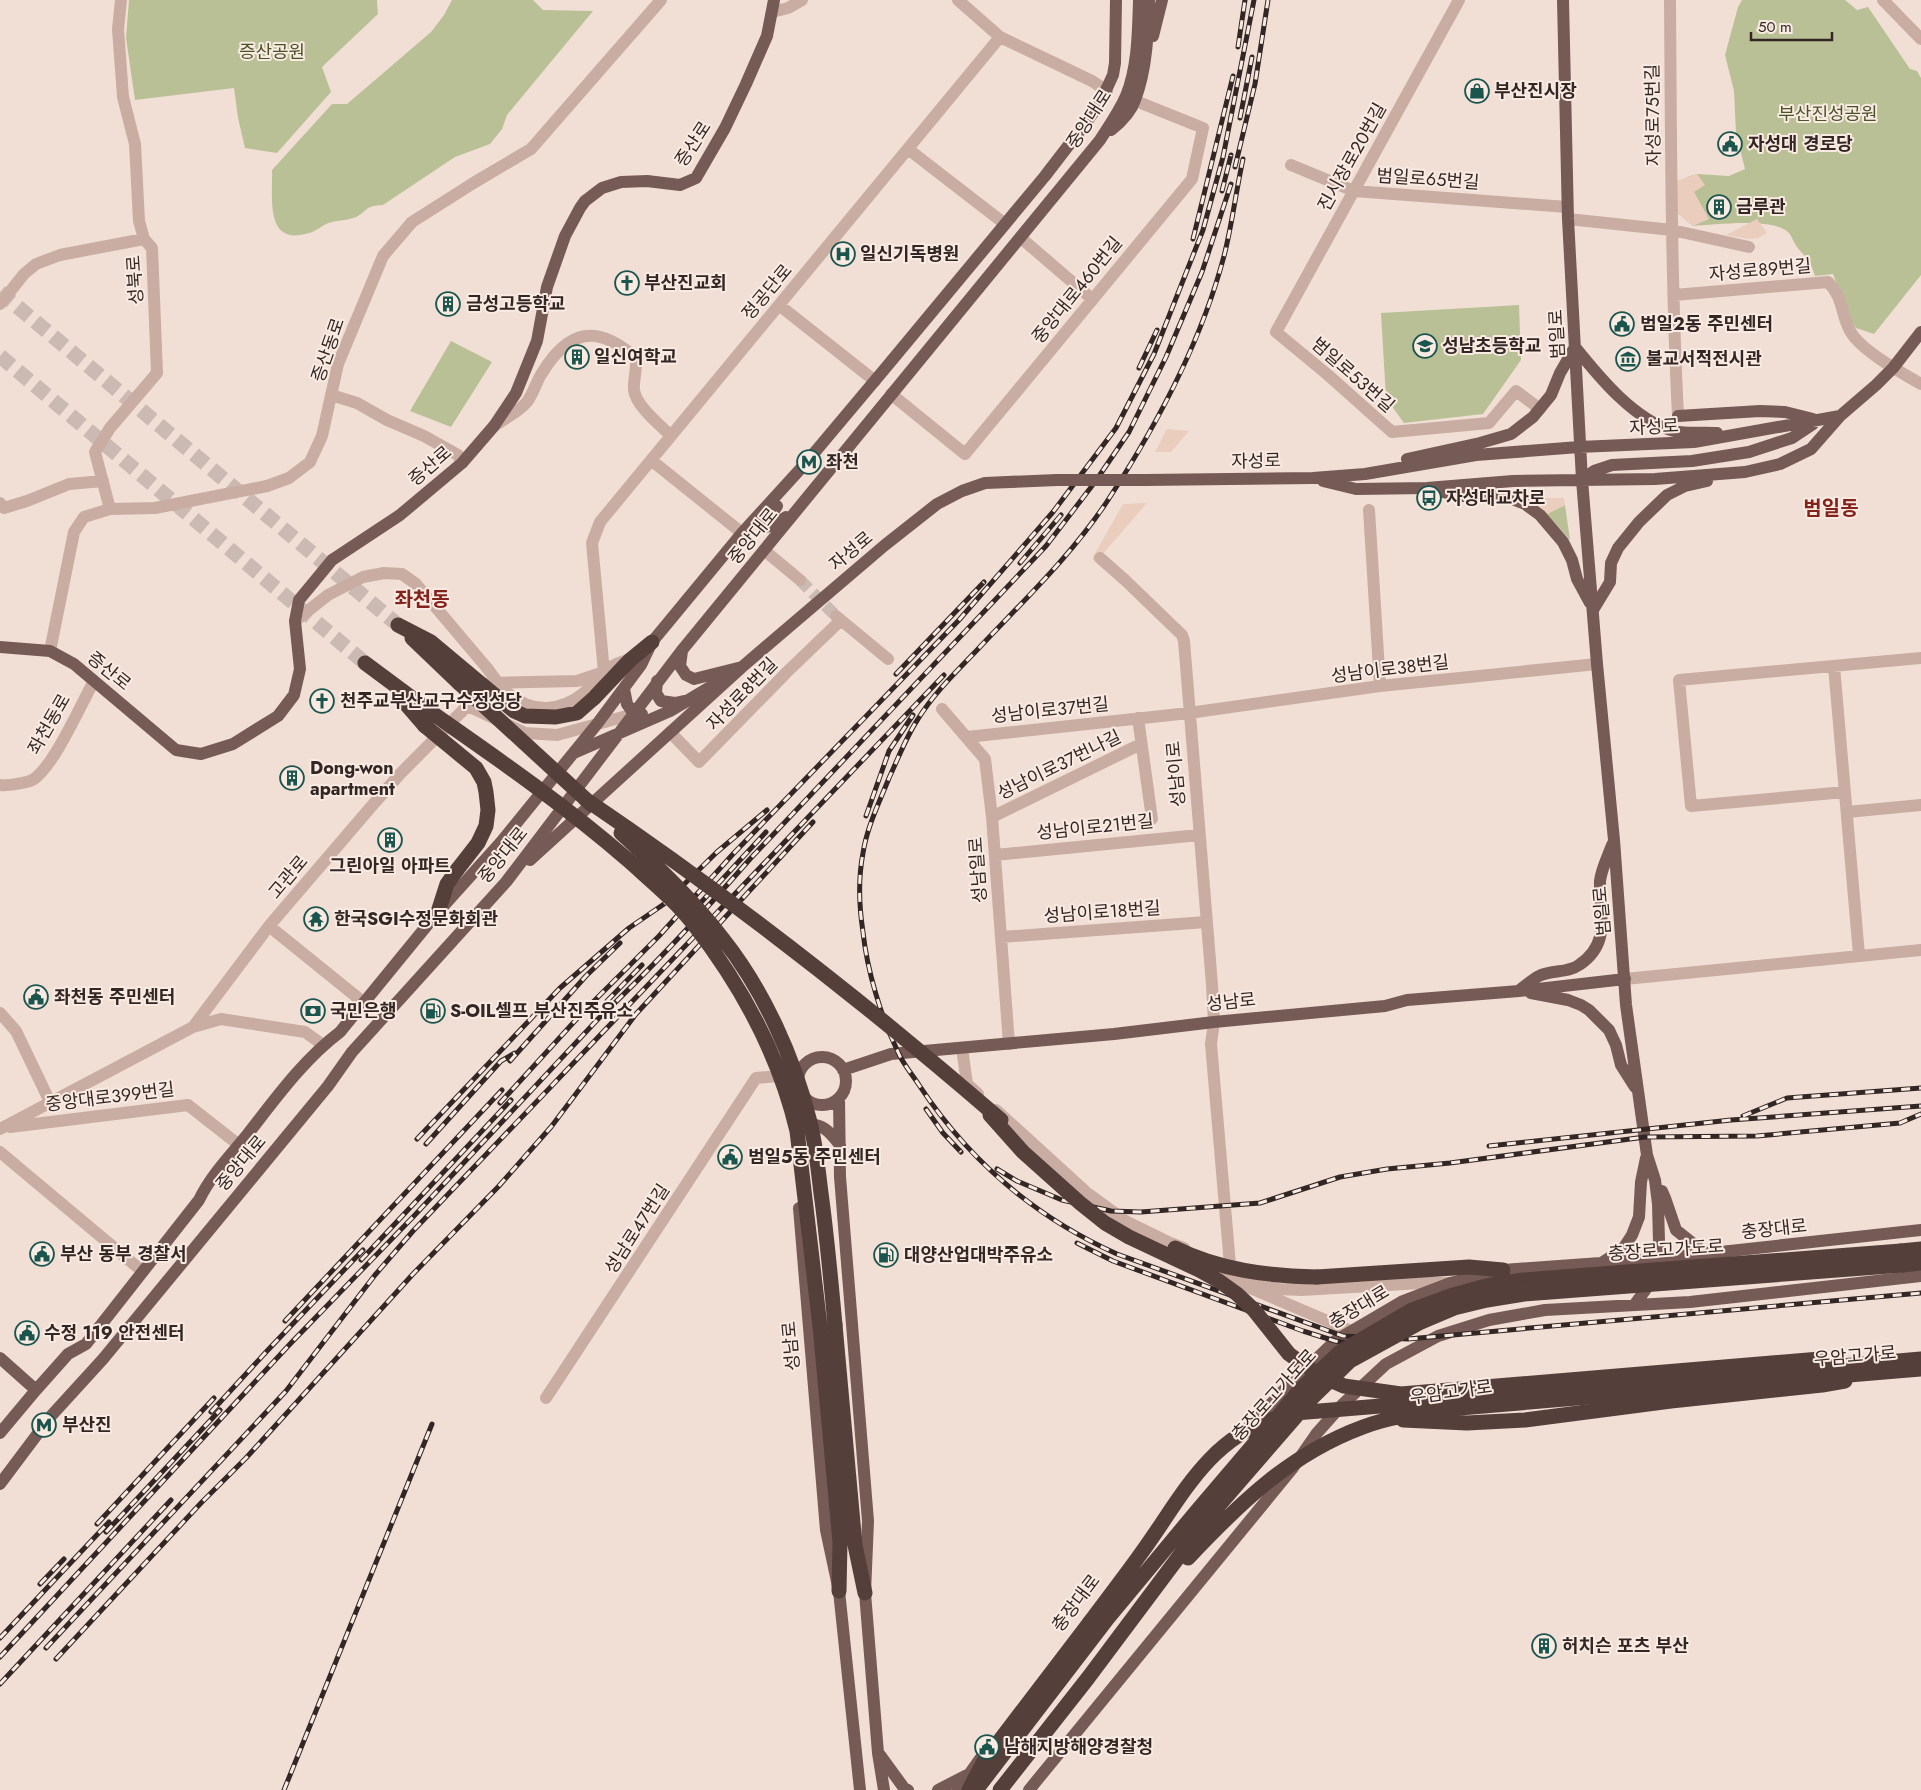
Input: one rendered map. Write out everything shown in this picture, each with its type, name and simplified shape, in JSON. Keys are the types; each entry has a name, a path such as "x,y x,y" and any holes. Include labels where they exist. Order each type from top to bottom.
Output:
{"highway":[{"path":"398,625 464,678 514,711 525,716 556,717 577,712 589,695 652,642"},
{"path":"370,667 430,720 476,768 484,782 488,810 486,826 478,843 447,884 438,912"},
{"path":"464,678 585,799 692,901 734,954 766,1007 804,1097 810,1124 829,1256 828,1326"},
{"path":"430,720 528,779 593,830 661,889 694,925 738,987 759,1024 790,1104 802,1156 828,1326 855,1545 866,1593"},
{"path":"585,799 665,854 862,1003 971,1094 1097,1205 1140,1232 1183,1252 1217,1264 1250,1272 1285,1276 1317,1277 1469,1267 1503,1270"},
{"path":"971,1094 1023,1152 1080,1203 1106,1223 1129,1236 1219,1281 1254,1310 1289,1354 1322,1376 1344,1386 1400,1394 1820,1360 1890,1367"},
{"name":"충장로고가도로","path":"1000,1790 1088,1678 1207,1519 1311,1399 1350,1362 1421,1322 1454,1308 1487,1300 1524,1294 1902,1258 1921,1249"},
{"name":"충장로고가도로","path":"976,1790 1108,1618 1300,1390 1340,1352 1412,1310 1450,1296 1486,1286 1523,1280 1902,1258 1921,1263"},
{"name":"성남로","path":"828,1326 840,1542 839,1591"},
{"name":"우암고가로","path":"1088,1678 1177,1569 1234,1510 1281,1470 1319,1446 1364,1427 1414,1414 1448,1409 1890,1367 1921,1359"},
{"path":"1292,1469 1322,1447 1347,1433 1371,1424 1411,1419 1467,1423 1496,1422 1822,1385 1890,1367"},
{"name":"우암고가로","path":"969,1790 984,1761 1142,1553 1194,1478 1214,1454 1232,1439 1270,1420 1293,1413 1315,1410 1890,1367 1921,1369"}],"main road":[{"name":"중앙대로","path":"0,1433 68,1354 86,1344 200,1200 211,1178 302,1066 322,1045 340,1032 438,912 501,842 624,689 641,665 652,642 742,533 875,381 1051,169 1107,91 1113,75 1115,62 1116,0"},
{"name":"중앙대로","path":"0,1484 51,1416 109,1352 322,1093 352,1052 506,882 657,681 1100,140 1124,119 1130,99 1135,62 1139,0"},
{"path":"1144,65 1149,0"},
{"path":"1130,99 1152,43 1162,0"},
{"name":"범일로","path":"1563,0 1568,213 1579,448 1596,664 1614,840 1627,1014 1647,1155"},
{"name":"증산로","path":"0,647 50,651 74,664 176,750 201,754 233,744 278,716 294,695 300,669 295,621 299,600 332,560 400,515 462,462 494,426 516,393 538,341 547,287 565,236 585,201 602,188 621,182 680,185 696,178 721,135 746,84 767,36 773,6"},
{"name":"자성로","path":"1313,478 1356,489 1427,488 1513,481 1655,479 1745,472 1780,464 1811,449 1840,416 1893,368 1921,332"},
{"path":"1365,474 1407,459 1480,443 1511,434 1540,409 1551,395 1560,373 1575,346 1594,371 1620,398 1651,422 1675,432 1738,435"},
{"path":"1678,416 1760,411 1785,412 1818,421"},
{"name":"자성로","path":"506,882 670,732 693,704 742,667 885,545 937,504 962,491 985,483 1057,480 1313,478 1365,474 1476,455 1694,442 1840,416"},
{"name":"자성로","path":"1582,480 1594,471 1612,464 1692,460 1749,452 1792,438 1818,421"},
{"path":"795,512 769,527 764,524 795,483 804,464"},
{"path":"1593,610 1610,582 1611,563 1618,548 1640,522 1667,495 1685,486 1705,482 1715,474"},
{"path":"1427,488 1459,496 1504,496 1525,504 1540,515 1563,542 1572,560 1577,579 1593,610"},
{"path":"683,649 680,666 686,675 694,679 742,667"},
{"path":"657,681 656,694 661,701 693,704"},
{"path":"624,689 626,704 634,714 670,711"},
{"path":"574,752 670,711 693,704"},
{"path":"1519,991 1540,975 1578,966 1589,958 1597,946 1603,924 1600,880 1614,840"},
{"name":"성남로","path":"843,1070 891,1054 1114,1034 1214,1022 1386,1006 1407,1000 1519,991 1624,979"},
{"path":"1519,991 1568,1000 1589,1010 1609,1030 1616,1045 1621,1065 1638,1092"},
{"path":"816,1058 832,1060 843,1070 846,1085 839,1098 832,1103 817,1104 804,1096 798,1082 800,1074 803,1067 816,1058"},
{"name":"성남로","path":"804,1096 798,1128 798,1189 826,1530 839,1591 860,1790"},
{"path":"839,1098 840,1177 868,1521 866,1593 878,1754 884,1790"},
{"path":"798,1128 807,1125 822,1126 830,1131 840,1145"},
{"path":"1634,1304 1646,1289 1653,1274 1659,1236 1659,1212 1655,1180 1647,1155"},
{"path":"1603,1263 1623,1249 1639,1217 1641,1182 1647,1155"},
{"path":"1655,1180 1665,1198 1676,1230 1706,1254"},
{"name":"충장대로","path":"958,1790 1142,1545 1282,1390 1325,1349 1403,1301 1450,1283 1503,1270 1656,1259 1921,1230"},
{"path":"1681,1256 1678,1261 1676,1277 1678,1285 1690,1302"},
{"path":"1029,1790 1292,1469 1316,1433 1342,1405 1386,1364 1438,1336 1489,1320 1546,1310 1690,1302 1921,1276"},
{"path":"0,1358 36,1390"},
{"path":"878,1754 904,1788 908,1790"},
{"path":"938,1790 969,1773"}],"street":[{"name":"성북로","path":"110,509 95,452 110,428 156,373 152,248 144,239 139,221 135,144 123,97 118,29 121,0"},
{"name":"증산동로","path":"50,651 74,532 84,517 110,509 155,508 267,486 289,478 310,462 322,436 338,364 383,256 412,222 474,182 531,149 661,0"},
{"path":"773,6 788,8 802,0"},
{"path":"958,0 1000,38 1092,81 1107,91"},
{"name":"진시장로20번길","path":"1276,332 1459,0"},
{"name":"자성로75번길","path":"1670,0 1672,230 1678,416"},
{"path":"1883,0 1921,39"},
{"name":"정공단로","path":"604,672 592,543 600,522 1000,38"},
{"name":"중앙대로460번길","path":"891,394 965,454 1192,178 1203,128 1130,99"},
{"path":"908,149 1005,224"},
{"name":"범일로65번길","path":"1291,165 1354,190 1568,213"},
{"path":"1568,213 1672,230 1749,247"},
{"path":"1021,238 1092,299"},
{"path":"0,304 24,274 36,264 60,255 144,239"},
{"name":"자성로89번길","path":"1674,295 1828,282 1838,292 1846,321 1852,334 1861,344 1893,368 1921,384"},
{"path":"779,305 875,381"},
{"name":"범일로53번길","path":"1276,332 1392,432 1489,423 1516,391 1540,409"},
{"path":"494,426 526,403 552,357 563,346 576,337 588,335 604,338 620,345 636,358 637,370 634,390 640,404 671,436"},
{"path":"331,395 356,403 387,420 424,436 458,454 462,462"},
{"name":"중앙대로","path":"651,460 742,533"},
{"path":"0,502 4,508 69,484 103,481"},
{"path":"1369,510 1380,686"},
{"path":"764,550 800,580"},
{"name":"성남이로","path":"1100,558 1182,635 1214,1022 1211,1044 1230,1265"},
{"path":"295,621 328,595 363,576 384,573 402,574 416,584 509,695 529,706 554,708 574,702 589,695 604,672 616,662 630,660"},
{"name":"자성로8번길","path":"670,732 699,762 838,619 888,659"},
{"path":"1845,792 1691,806 1679,680 1921,658"},
{"name":"성남이로38번길","path":"1188,713 1380,686 1596,664"},
{"path":"1834,666 1860,955"},
{"name":"고관로","path":"1,1128 193,1027 269,926 400,774 466,705 490,683 577,681 604,672"},
{"name":"좌천동로","path":"0,785 5,786 33,780 50,763 94,681"},
{"path":"466,705 525,733 557,735 634,714"},
{"name":"성남일로","path":"942,709 967,736 984,759 992,817 1009,1044"},
{"name":"성남이로37번길","path":"967,736 1188,713"},
{"path":"1138,718 1152,819"},
{"name":"성남이로37번나길","path":"992,817 1141,744"},
{"path":"1847,812 1921,805"},
{"name":"성남이로21번길","path":"995,854 1199,834"},
{"name":"성남이로18번길","path":"1001,937 1206,922"},
{"path":"269,926 363,1002"},
{"path":"1624,979 1921,950"},
{"path":"0,1013 16,1031 50,1102"},
{"path":"193,1027 221,1019 305,1032 322,1045"},
{"path":"962,1048 967,1084 1086,1192 1127,1222 1168,1242 1230,1265 1256,1281 1278,1289 1301,1290 1450,1283"},
{"path":"938,1050 942,1074 1092,1208 1164,1252 1351,1332"},
{"name":"성남로47번길","path":"546,1398 756,1078 800,1074"},
{"name":"중앙대로399번길","path":"1,1128 188,1104 239,1145"},
{"path":"0,1152 142,1271"}],"green space":[{"name":"증산공원","path":"129,0 377,0 378,14 322,67 331,92 277,153 245,148 234,88 135,100 126,38"},
{"path":"452,0 533,0 543,10 593,11 507,115 502,129 490,144 455,157 383,205 370,207 356,217 329,223 309,233 295,235 284,233 274,217 272,170 332,104 347,104 431,32 444,15"},
{"name":"부산진성공원","path":"1742,0 1845,0 1857,10 1868,7 1910,69 1917,71 1921,78 1921,275 1874,334 1856,328 1849,317 1833,274 1815,276 1808,260 1797,247 1789,233 1781,228 1758,223 1693,226 1676,212 1687,177 1697,174 1729,176 1745,169 1736,133 1734,91 1725,55 1738,7"},
{"path":"1519,305 1521,360 1483,414 1404,423 1386,398 1381,313"},
{"path":"451,341 492,362 451,427 410,411"},
{"path":"1565,505 1570,540 1547,514"}],"shaded area":[{"path":"1697,174 1705,185 1694,192 1709,219 1693,226 1676,212 1676,181"},
{"path":"1757,219 1767,233 1758,238 1748,239 1726,235"},
{"path":"1167,429 1189,431 1171,452 1155,452"},
{"path":"1533,498 1564,498 1565,505 1547,514"},
{"path":"1147,503 1096,562 1092,559 1123,504"}],"tunnel":[{"path":"0,292 398,625"},
{"path":"0,356 365,663"},
{"path":"800,580 836,616"}],"railway":[{"path":"1238,47 1245,0"},
{"path":"500,1103 584,1011 659,936 733,854 959,620 1053,512 1116,428 1154,354 1203,230 1223,157 1254,0"},
{"path":"1235,167 1255,84 1268,0"},
{"path":"1240,118 1252,57"},
{"path":"1193,239 1233,76"},
{"path":"1222,191 1231,155"},
{"path":"1243,159 1227,244 1203,320 1176,382 1144,442 1108,500 1079,540 946,682 924,709 906,741 874,815 867,834 861,863 860,902 862,922 865,947 876,993 886,1024 902,1061 938,1113 982,1162 1006,1184 1058,1223 1117,1254 1343,1336 1408,1339 1921,1293"},
{"path":"0,1657 291,1343 413,1217 599,1018 714,900 750,859 1046,546 1095,482 1129,432 1166,357 1202,272 1231,184"},
{"path":"1139,368 1157,330"},
{"path":"1020,563 1061,515"},
{"path":"896,674 984,582"},
{"path":"46,1648 286,1391 375,1275 413,1231 944,675"},
{"path":"866,816 889,751 913,715"},
{"path":"417,1139 560,988 629,928 664,904 717,852 767,810"},
{"path":"56,1659 201,1503 246,1458 413,1274 498,1187 551,1127 636,1014 813,822"},
{"path":"693,911 766,832"},
{"path":"510,1061 586,976 620,943"},
{"path":"607,1001 642,965"},
{"path":"426,1144 501,1061 515,1053"},
{"path":"1743,1116 1787,1098 1921,1088"},
{"path":"285,1321 502,1090"},
{"path":"361,1260 511,1100"},
{"path":"1489,1146 1731,1120 1921,1106"},
{"path":"926,1109 943,1133 961,1152"},
{"path":"997,1169 1017,1181 1062,1200 1111,1211 1141,1212 1260,1203 1340,1177 1387,1169 1450,1163 1645,1137 1757,1136 1900,1123 1921,1114"},
{"path":"1077,1243 1113,1261 1303,1331 1348,1343"},
{"path":"211,1412 363,1250"},
{"path":"97,1524 214,1398"},
{"path":"106,1532 220,1410"},
{"path":"284,1790 432,1424"},
{"path":"0,1684 171,1500"},
{"path":"0,1638 109,1522"},
{"path":"40,1584 64,1559"}],"place":[{"name":"부산진시장","path":"1477,91"},
{"name":"자성대 경로당","path":"1730,144"},
{"name":"금루관","path":"1719,207"},
{"name":"일신기독병원","path":"843,254"},
{"name":"부산진교회","path":"627,283"},
{"name":"금성고등학교","path":"448,304"},
{"name":"범일2동 주민센터","path":"1622,324"},
{"name":"성남초등학교","path":"1425,346"},
{"name":"일신여학교","path":"577,357"},
{"name":"불교서적전시관","path":"1628,359"},
{"name":"좌천","path":"809,462"},
{"name":"자성대교차로","path":"1429,498"},
{"name":"천주교부산교구수정성당","path":"322,701"},
{"name":"Dong-won apartment","path":"292,778"},
{"name":"그린아일 아파트","path":"390,840"},
{"name":"한국SGI수정문화회관","path":"316,919"},
{"name":"좌천동 주민센터","path":"36,997"},
{"name":"국민은행","path":"313,1011"},
{"name":"S-OIL셀프 부산진주유소","path":"433,1011"},
{"name":"범일5동 주민센터","path":"730,1157"},
{"name":"부산 동부 경찰서","path":"42,1254"},
{"name":"대양산업대박주유소","path":"886,1255"},
{"name":"수정 119 안전센터","path":"27,1333"},
{"name":"부산진","path":"44,1425"},
{"name":"허치슨 포츠 부산","path":"1544,1646"},
{"name":"남해지방해양경찰청","path":"987,1747"}],"district":[{"name":"범일동","path":"1831,508"},
{"name":"좌천동","path":"422,599"}]}
